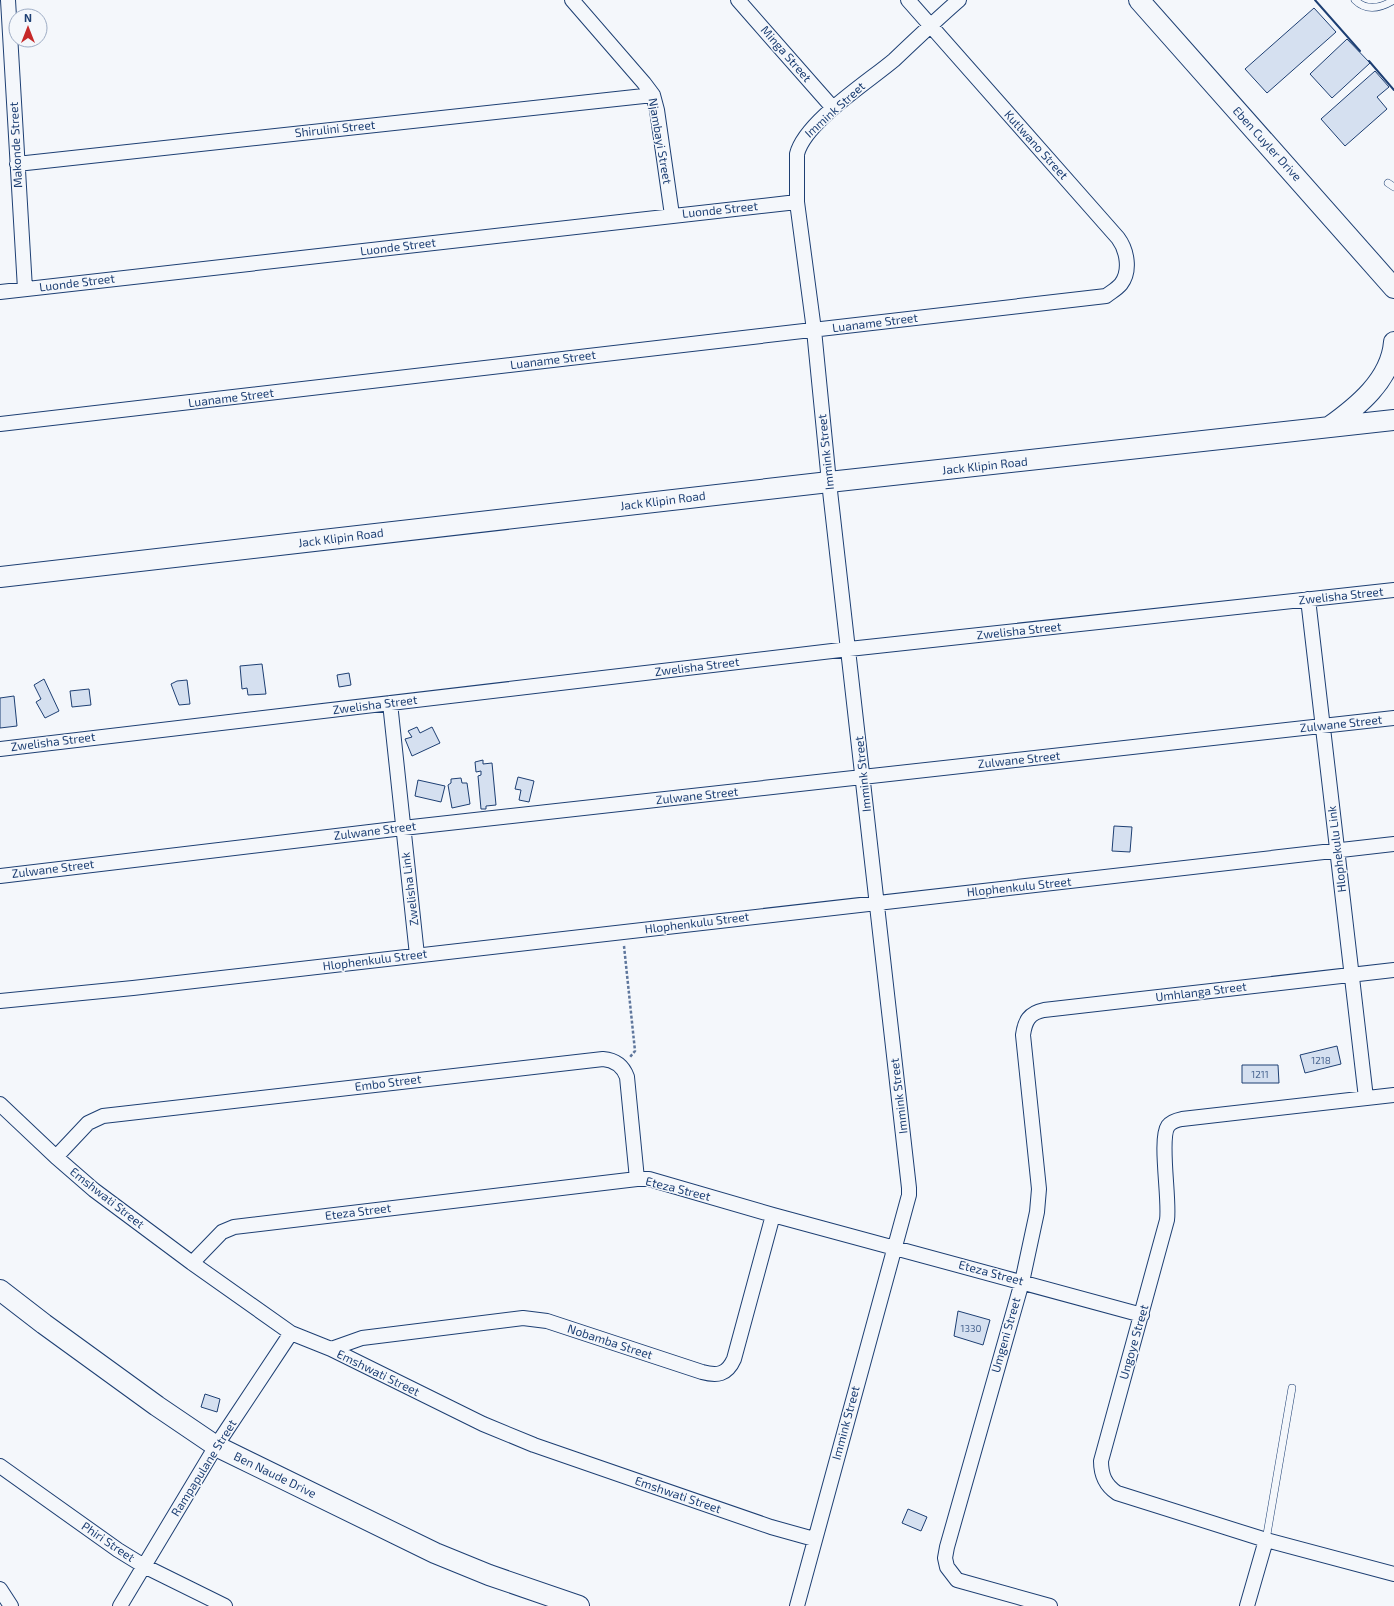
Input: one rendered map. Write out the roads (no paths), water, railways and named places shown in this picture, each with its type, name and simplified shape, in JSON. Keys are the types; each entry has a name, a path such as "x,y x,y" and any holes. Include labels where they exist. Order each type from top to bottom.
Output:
{"street":[{"name":"Makonde Street","path":"8,0 25,289"},
{"name":"Njambayi Street","path":"572,0 627,61 653,95 657,110 672,215"},
{"name":"Minga Street","path":"738,0 834,108"},
{"name":"Kutlwano Street","path":"908,0 1124,245 1127,257 1126,269 1122,282 1106,296"},
{"name":"Immink Street","path":"796,1606 909,1195 909,1183 829,482 814,330 797,202 796,160 799,147 808,132 834,108 893,60 958,0"},
{"name":"Eben Cuyler Drive","path":"1139,0 1392,286"},
{"name":"Shirulini Street","path":"17,164 653,95"},
{"name":"Luonde Street","path":"0,292 797,202"},
{"path":"1392,286 1394,306"},
{"name":"Luaname Street","path":"0,424 1106,296"},
{"path":"1327,429 1354,409 1364,399 1389,364 1394,342"},
{"path":"1327,429 1394,420"},
{"name":"Jack Klipin Road","path":"0,577 829,482 1327,429"},
{"name":"Zwelisha Street","path":"0,749 849,649 1394,590"},
{"name":"Hlophekulu Link","path":"1308,600 1366,1098"},
{"name":"Zwelisha Link","path":"390,703 417,955"},
{"name":"Zulwane Street","path":"0,876 403,828 1394,718"},
{"name":"Hlophenkulu Street","path":"0,1001 133,988 1394,844"},
{"name":"Umhlanga Street","path":"1023,1035 1028,1019 1032,1014 1044,1010 1394,970"},
{"name":"Umgeni Street","path":"1023,1035 1039,1195 1037,1212 1022,1282 945,1558 947,1567 957,1580 1050,1606"},
{"name":"Embo Street","path":"56,1157 92,1119 103,1116 606,1059 622,1067 628,1082 637,1179"},
{"name":"Ungoye Street","path":"1394,1095 1182,1119 1171,1123 1165,1132 1164,1143 1168,1205 1167,1220 1142,1315 1102,1455 1101,1468 1105,1482 1111,1489 1123,1495 1266,1540 1394,1574"},
{"name":"Emshwati Street","path":"0,1104 56,1157 94,1190 192,1263 291,1333 331,1349 483,1424 534,1445 771,1527 814,1539"},
{"name":"Eteza Street","path":"192,1263 222,1232 234,1227 637,1179 652,1180 773,1215 894,1246 1142,1315"},
{"name":"Nobamba Street","path":"331,1349 362,1338 533,1318 547,1321 702,1372 712,1374 721,1373 728,1370 734,1359 773,1215"},
{"name":"Ben Naude Drive","path":"0,1290 151,1402 216,1446 435,1553 489,1575 579,1606"},
{"name":"Rampapulane Street","path":"120,1606 216,1446 291,1333"},
{"name":"Phiri Street","path":"0,1466 118,1550 144,1566 225,1606"},
{"path":"1247,1606 1266,1540"},
{"path":"0,1589 11,1606"}],"lane":[{"path":"1355,0 1364,6 1373,9 1394,0"},
{"path":"1266,1540 1292,1388"}]}
